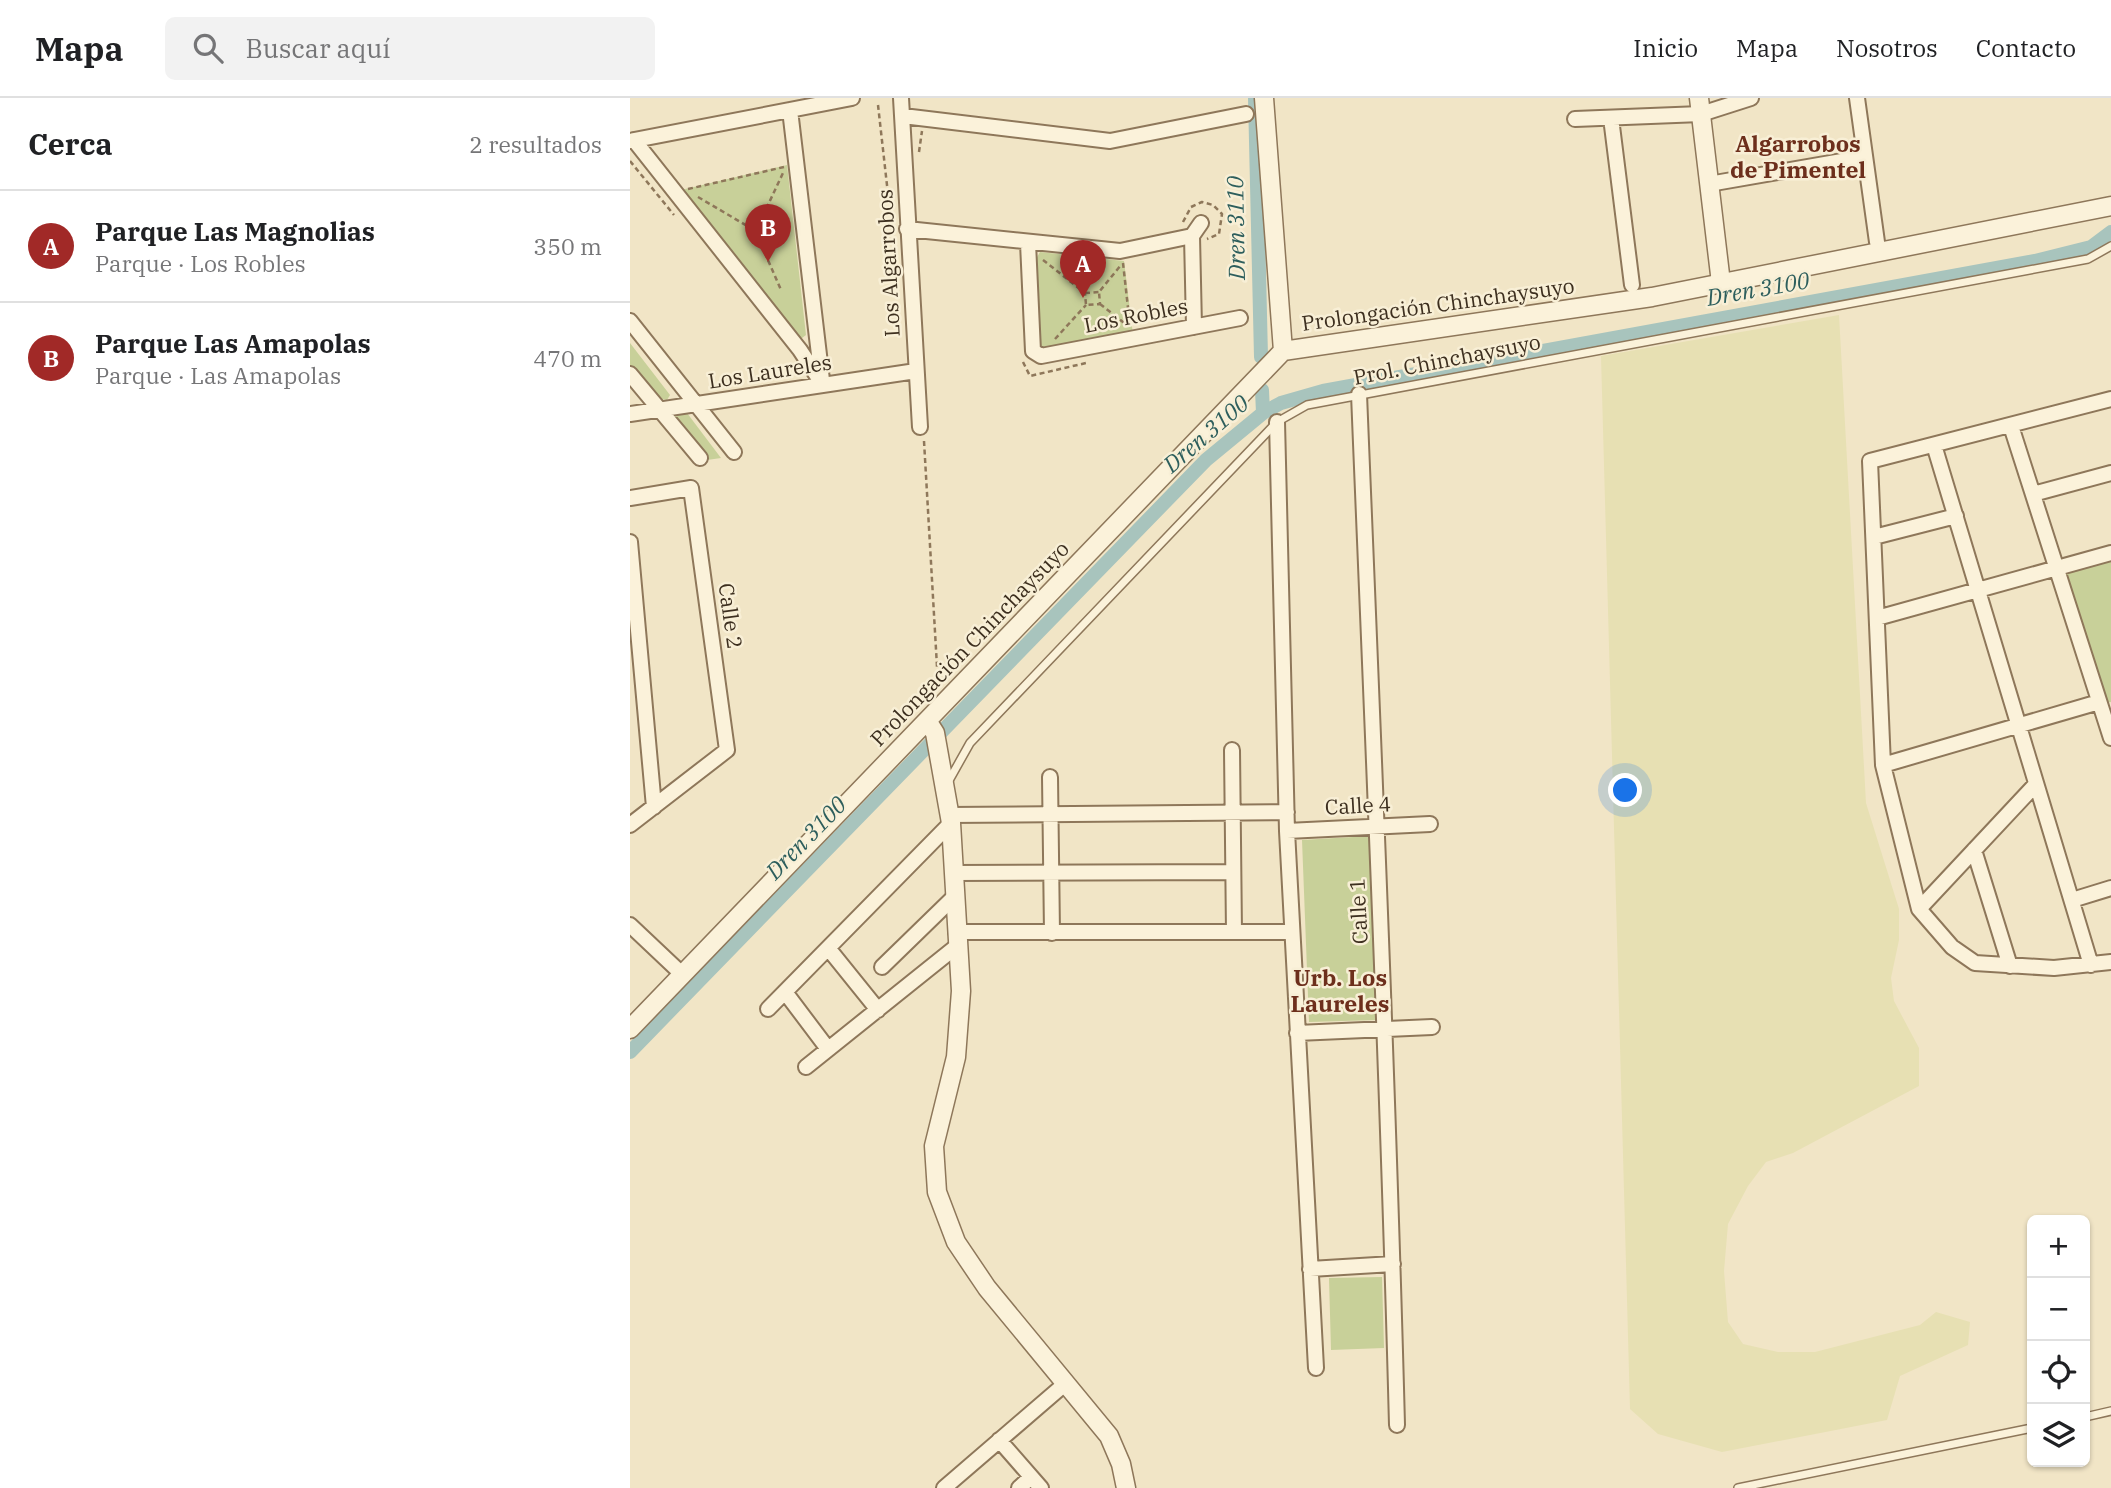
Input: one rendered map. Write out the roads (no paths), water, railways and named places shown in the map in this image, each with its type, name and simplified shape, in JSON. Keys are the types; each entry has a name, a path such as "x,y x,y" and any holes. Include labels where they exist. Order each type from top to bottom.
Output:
{"street":[{"path":"823,385 800,350 632,140 852,98"},
{"name":"Los Algarrobos","path":"901,98 907,229 922,434"},
{"path":"1264,98 1283,351"},
{"path":"1575,119 1611,118 1751,98"},
{"path":"1857,98 1877,242"},
{"path":"1700,106 1721,283"},
{"path":"790,110 823,385"},
{"path":"903,116 1110,141 1246,114"},
{"path":"1611,118 1632,285"},
{"path":"1709,184 1865,157"},
{"name":"Prolongación Chinchaysuyo","path":"630,1029 935,728 1283,351 1652,297 2111,206"},
{"path":"1194,327 1192,236 1201,223"},
{"path":"907,229 1120,251 1192,236"},
{"name":"Los Robles","path":"1028,243 1033,351 1041,356 1240,318"},
{"path":"630,321 734,452"},
{"name":"Los Laureles","path":"630,414 916,371"},
{"path":"630,374 700,458"},
{"name":"Calle 1","path":"1359,394 1375,826 1387,1030 1397,1425"},
{"path":"2111,399 1870,461 1883,765 1919,909 1952,947 1975,963 2054,968 2111,962"},
{"path":"1277,422 1287,831 1316,1368"},
{"path":"2011,426 2111,738"},
{"path":"1934,445 2091,965"},
{"path":"2033,494 2111,474"},
{"name":"Calle 2","path":"630,498 691,488 727,750 654,807"},
{"path":"1874,537 1956,516"},
{"path":"630,542 654,807 630,825"},
{"path":"1877,618 2111,553"},
{"path":"1883,765 2099,702"},
{"path":"935,728 950,819 961,991 959,1036 934,1146 937,1192 948,1226 966,1257 1010,1318 1109,1436 1121,1464 1126,1488"},
{"path":"1232,750 1234,932"},
{"path":"1050,777 1052,933"},
{"path":"1919,909 2036,784"},
{"path":"768,1009 950,819 1050,814 1287,812"},
{"name":"Calle 4","path":"1287,831 1430,824"},
{"path":"1975,850 2010,966"},
{"path":"953,873 1233,872"},
{"path":"2072,900 2111,888"},
{"path":"882,967 955,896"},
{"path":"630,925 683,975"},
{"path":"806,1067 878,1010 957,939 1052,933 1292,932"},
{"path":"828,948 878,1010"},
{"path":"785,992 828,1049"},
{"path":"1297,1033 1432,1027"},
{"path":"1311,1269 1393,1264"},
{"path":"944,1488 1066,1383"},
{"path":"999,1440 1036,1483 1019,1488"}],"lane":[{"name":"Prol. Chinchaysuyo","path":"945,788 970,743 1277,422 1307,405 2088,259 2111,246"},
{"path":"2090,1416 2111,1411"},
{"path":"1738,1488 2027,1428"}],"waterway":[{"name":"Dren 3110","path":"1255,98 1261,357"},
{"name":"Dren 3100","path":"630,1052 1206,460 1263,413 1281,403 1323,391 2035,261 2091,247 2111,232"},
{"name":"Dren 3110","path":"1262,390 1263,413"}],"place":[{"name":"Parque Las Amapolas","path":"768,262"},
{"name":"Parque Las Magnolias","path":"1083,298"}],"district":[{"name":"Algarrobos de Pimentel","path":"1798,157"},
{"name":"Urb. Los Laureles","path":"1340,991"}]}
